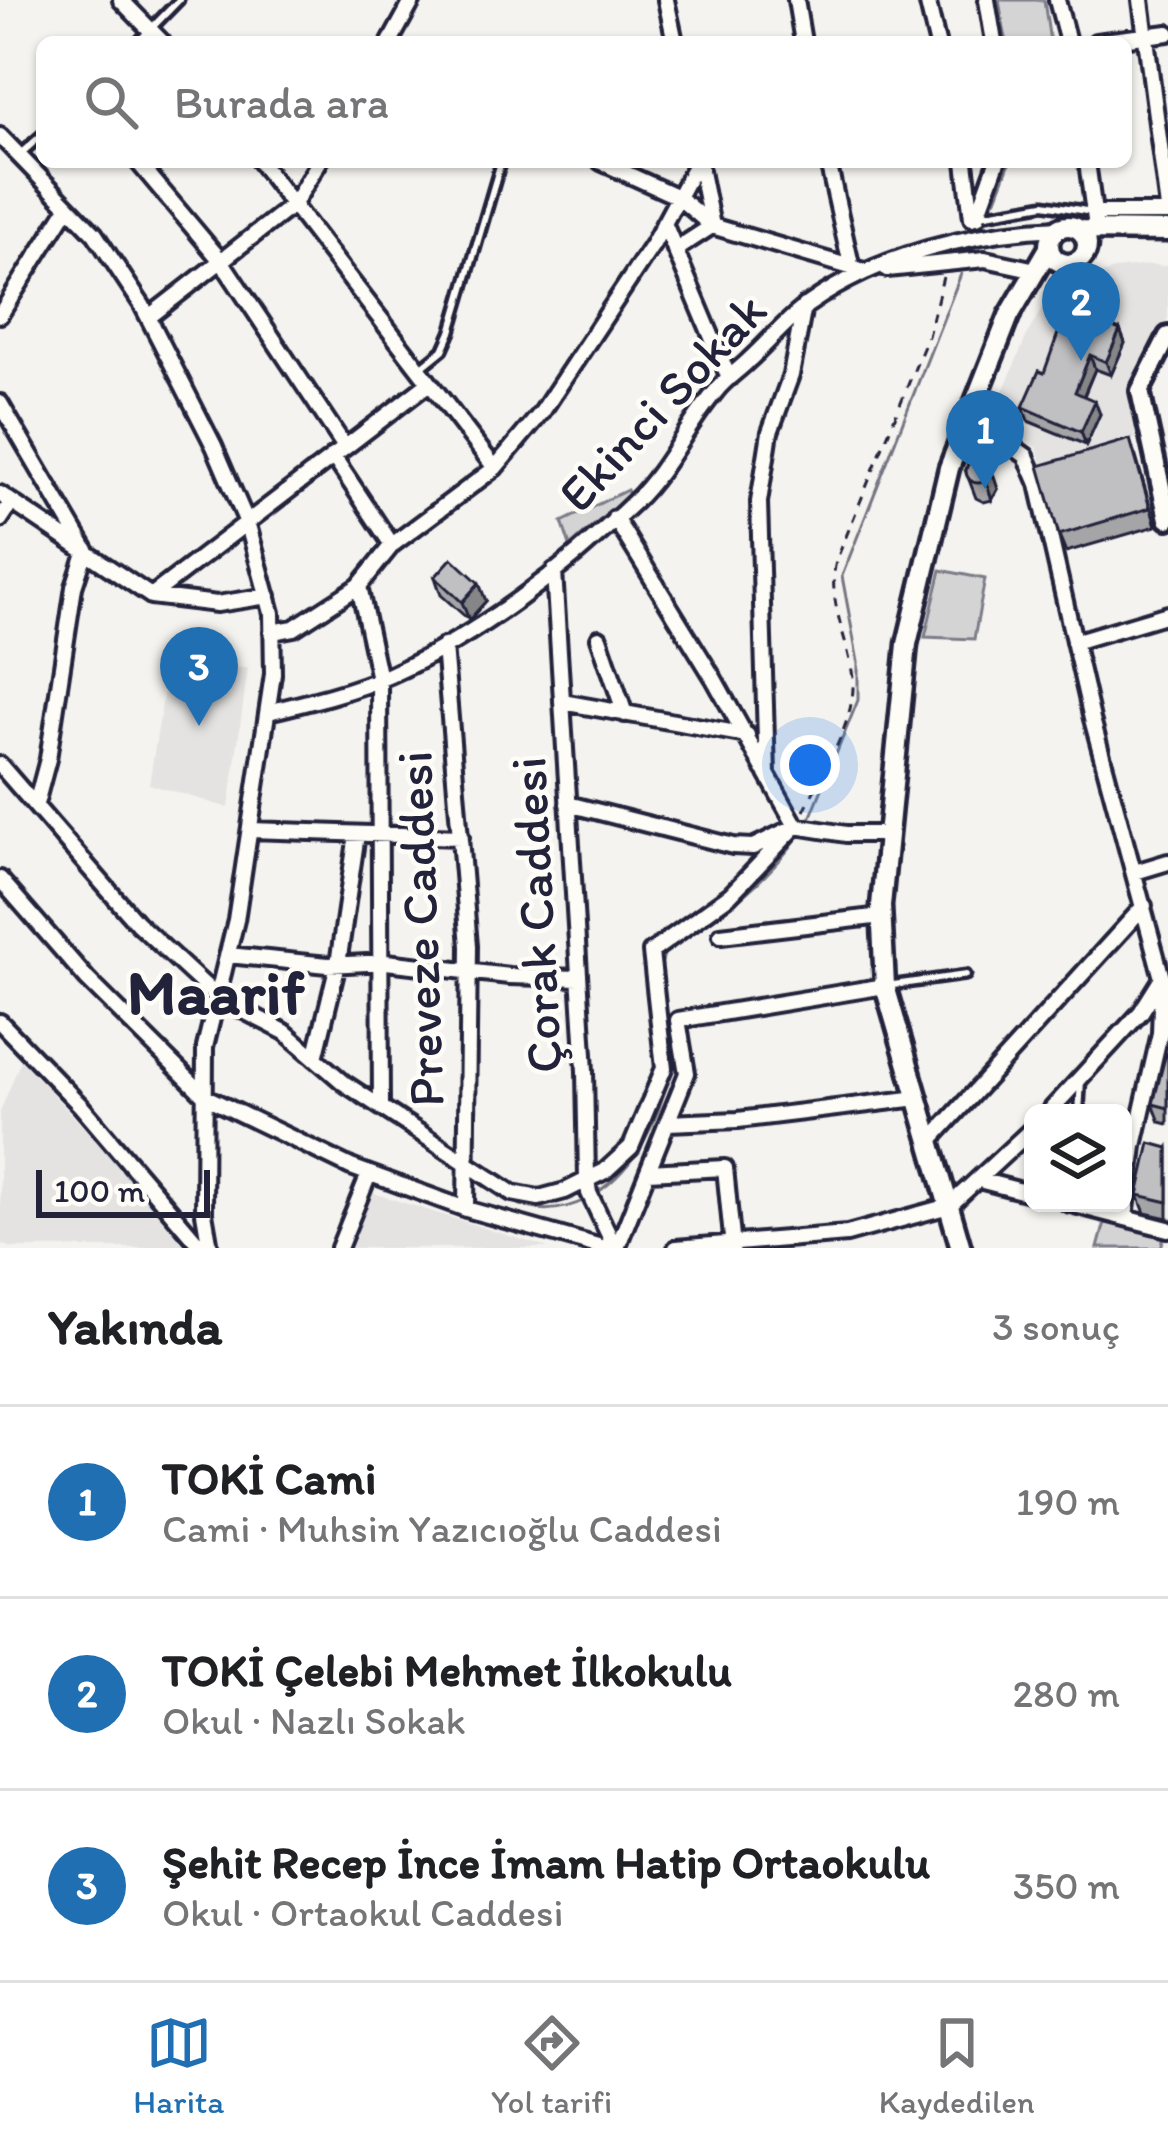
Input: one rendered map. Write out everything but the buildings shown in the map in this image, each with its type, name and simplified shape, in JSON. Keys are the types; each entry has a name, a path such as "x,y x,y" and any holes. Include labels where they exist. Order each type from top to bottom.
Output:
{"main road":[{"path":"1048,248 1061,263 1079,260 1090,224"},
{"path":"961,1248 885,986 882,916 907,644 949,468 1009,316 1050,237 1059,228 1090,224 1168,231"}],"street":[{"path":"121,0 144,36"},
{"path":"393,36 413,0"},
{"path":"666,0 673,36"},
{"path":"796,0 802,36"},
{"path":"927,0 936,36"},
{"path":"987,0 993,36"},
{"path":"1057,0 1066,36"},
{"path":"1087,168 1090,224 1168,210 1142,0"},
{"path":"1132,36 1168,34"},
{"path":"7,148 94,234 148,317 214,446 246,522 268,596 273,674 268,712 228,955 206,1047 204,1213 209,1247"},
{"path":"143,168 222,262 392,545"},
{"path":"265,168 495,468"},
{"path":"148,317 294,204 315,168"},
{"path":"614,168 678,197 712,226 855,270 985,259 1036,270"},
{"path":"272,632 294,628 358,586 392,545 495,468 542,412 695,168"},
{"path":"699,168 712,226"},
{"path":"830,168 855,270"},
{"path":"966,168 974,217"},
{"path":"974,217 994,168"},
{"path":"0,315 68,207"},
{"path":"664,223 729,378"},
{"path":"675,250 712,226"},
{"path":"855,270 1021,229 1059,228"},
{"name":"Ekinci Sokak","path":"268,712 379,679 444,646 554,571 662,470 696,415 729,378 804,307 855,270"},
{"path":"766,774 759,502 770,432 791,375 804,307"},
{"path":"1168,336 1140,391 1168,519"},
{"path":"151,596 428,384"},
{"path":"0,403 86,548 74,587 48,759 35,804"},
{"path":"970,416 1026,456 1034,474 1162,978 1164,1034 1134,1147 1125,1218"},
{"path":"1125,446 1148,440"},
{"path":"1034,474 1057,467"},
{"path":"0,520 6,498 151,596 217,604 268,596"},
{"path":"615,518 747,735 796,826"},
{"name":"Çorak Caddesi","path":"554,571 587,1179 616,1248"},
{"path":"358,586 379,679 381,1107"},
{"path":"1075,642 1168,614"},
{"path":"599,638 626,714"},
{"name":"Preveze Caddesi","path":"444,646 468,970 466,1209"},
{"path":"562,702 747,735"},
{"path":"0,765 137,923 217,997 285,1032 466,1167 512,1193 539,1198 605,1171 631,1148 664,1068 651,952 730,895 796,826"},
{"path":"568,804 733,846 753,847 796,826 846,834 888,834"},
{"path":"250,830 461,837"},
{"path":"315,1058 338,964 357,834"},
{"path":"1135,872 1168,862"},
{"path":"0,879 87,979 206,1097 369,1174 466,1209 605,1248"},
{"path":"930,1141 1144,906"},
{"path":"722,935 882,916"},
{"path":"228,955 579,978"},
{"path":"1056,1104 1142,1012 1162,978"},
{"path":"616,1248 687,1073 678,1020 885,986"},
{"path":"0,1022 209,1247"},
{"path":"668,1123 738,1120 918,1098"},
{"path":"676,1248 832,1242 949,1206 1024,1137"},
{"path":"648,1172 725,1168 733,1246"},
{"path":"339,1248 369,1174"},
{"path":"979,1180 1024,1192"},
{"path":"1102,1212 1168,1228"}],"lane":[{"path":"144,36 179,0"},
{"path":"7,148 36,136"},
{"path":"418,370 443,350 451,332 499,168"},
{"path":"974,217 1044,204 1090,224"},
{"path":"885,986 966,975"},
{"path":"1080,1104 1082,1077"}],"path":[{"path":"796,826 845,723 852,694 853,674 833,591 836,561 928,336 941,297 945,264"}],"shaded area":[{"path":"999,0 1044,0 1049,36 1005,36"},
{"path":"1168,266 1168,318 1133,389 1136,439 1042,464 1037,448 993,415 1028,333 1043,306 1076,284 1116,269"},
{"path":"627,490 629,495 570,546 562,522"},
{"path":"941,570 985,579 974,639 925,637"},
{"path":"168,666 248,668 229,808 149,784"},
{"path":"21,1060 126,1173 186,1248 12,1248 0,1243 0,1112"},
{"path":"370,1192 548,1248 352,1248"},
{"path":"1105,1222 1164,1236 1161,1248 1098,1248"}],"waterway":[{"path":"997,0 1006,36"},
{"path":"995,201 1008,168"},
{"path":"811,816 858,700 858,662 842,576 961,274"},
{"path":"670,1064 660,979 665,952 757,884 801,832"},
{"path":"89,877 145,942 209,1000"},
{"path":"223,1010 262,1027"},
{"path":"595,1194 644,1141 669,1073"},
{"path":"385,1118 461,1170"},
{"path":"475,1179 502,1196 542,1210 587,1199"}],"place":[{"name":"TOKİ Çelebi Mehmet İlkokulu","path":"1081,361"},
{"name":"TOKİ Cami","path":"985,489"},
{"name":"Şehit Recep İnce İmam Hatip Ortaokulu","path":"199,726"}],"district":[{"name":"Maarif","path":"216,992"}]}
